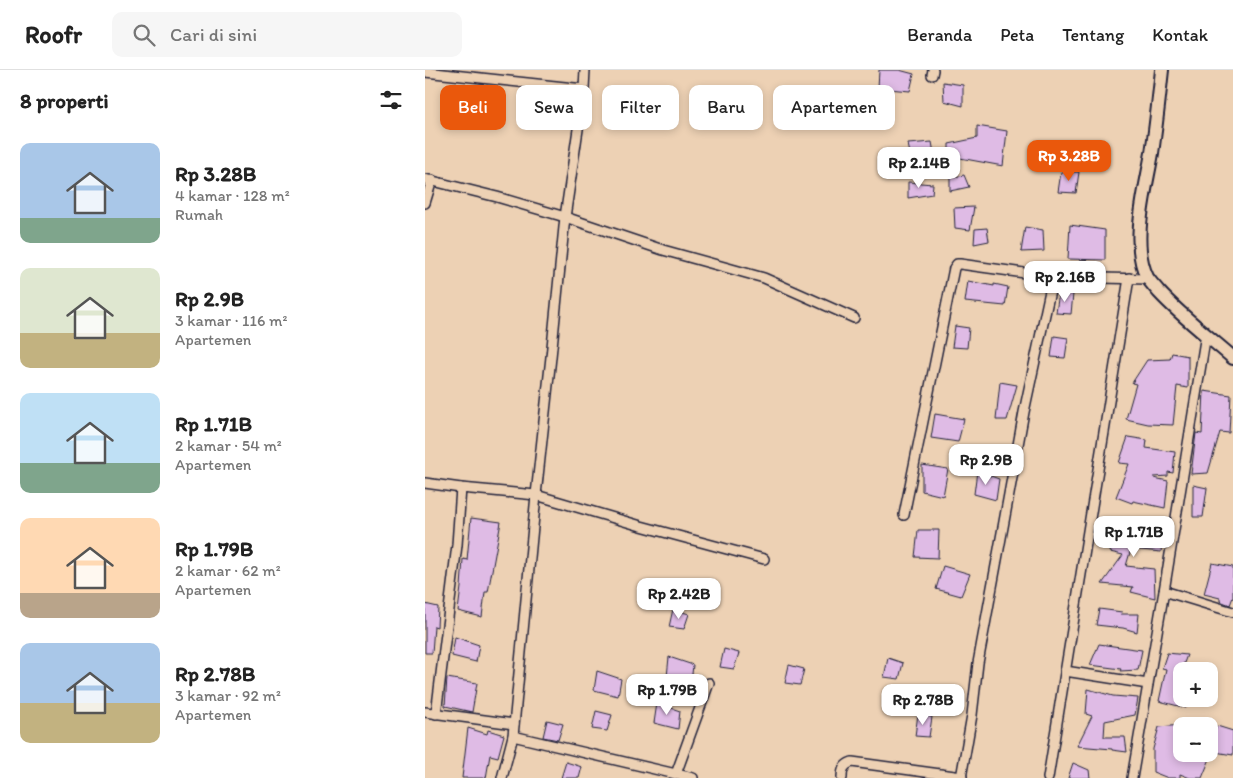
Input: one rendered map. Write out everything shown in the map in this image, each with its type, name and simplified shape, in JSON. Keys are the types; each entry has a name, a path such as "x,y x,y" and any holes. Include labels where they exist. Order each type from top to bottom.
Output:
{"main road":[{"path":"1162,70 1140,231 1139,248 1142,263 1148,279 1169,302 1233,358"}],"street":[{"path":"584,85 585,70"},
{"path":"425,72 547,85"},
{"path":"502,778 513,736 565,217 578,130"},
{"path":"425,203 428,179 497,197 565,217 663,250 764,278 854,318"},
{"path":"904,515 954,268 957,264 1053,277 1148,279"},
{"path":"841,778 843,767 852,762 961,777 972,715 978,663 1024,412 1053,277"},
{"path":"1048,778 1129,278"},
{"path":"1132,778 1206,334"},
{"path":"425,483 536,495 764,559"},
{"path":"437,714 457,545 461,488"},
{"path":"1164,591 1233,612"},
{"path":"1065,671 1148,684"},
{"path":"676,774 709,683"},
{"path":"425,712 514,724"},
{"path":"513,736 693,778"}],"building":[{"path":"879,70 899,70 914,74 910,91 895,90 895,85 878,85"},
{"path":"943,82 963,85 963,106 944,101"},
{"path":"977,126 1007,131 1003,166 949,156 949,144 977,138"},
{"path":"932,142 935,159 912,163 908,144"},
{"path":"1061,172 1079,172 1076,193 1058,192"},
{"path":"964,175 969,187 950,191 950,178"},
{"path":"908,182 933,184 932,194 908,198"},
{"path":"974,207 970,230 955,228 954,208"},
{"path":"1070,225 1105,230 1105,260 1068,259"},
{"path":"1025,227 1043,230 1044,251 1021,252"},
{"path":"987,228 989,241 974,244 975,229"},
{"path":"968,281 1008,287 1005,306 965,302"},
{"path":"1059,292 1073,294 1071,314 1056,313"},
{"path":"955,326 969,328 967,348 952,347"},
{"path":"1054,336 1068,338 1065,358 1051,357"},
{"path":"1172,353 1188,356 1188,388 1177,386 1173,425 1148,424 1126,419 1136,384 1132,383 1147,360 1170,359"},
{"path":"1000,382 1017,385 1007,420 996,420"},
{"path":"1204,391 1231,395 1229,433 1220,432 1208,473 1191,474 1196,433 1202,434"},
{"path":"935,414 964,419 958,442 931,438"},
{"path":"1128,437 1147,440 1146,448 1175,452 1173,473 1168,472 1168,476 1154,477 1168,481 1165,508 1133,501 1132,503 1116,497 1129,464 1119,463"},
{"path":"922,465 948,469 943,496 922,491"},
{"path":"977,471 999,479 996,500 974,494"},
{"path":"1193,485 1207,488 1203,517 1193,517"},
{"path":"471,518 501,522 488,592 485,592 482,617 458,611 463,559 467,560"},
{"path":"1114,522 1149,530 1151,526 1163,529 1161,552 1131,549 1126,566 1154,569 1155,598 1131,592 1133,587 1102,584 1123,555 1110,552"},
{"path":"918,530 939,530 938,558 915,557"},
{"path":"1212,563 1233,567 1233,597 1230,605 1220,601 1220,598 1204,594"},
{"path":"943,566 970,574 961,596 936,589"},
{"path":"425,604 438,607 437,627 434,626 432,653 425,653"},
{"path":"673,609 689,614 684,629 669,627"},
{"path":"1099,609 1122,612 1121,614 1139,614 1137,632 1123,628 1096,625"},
{"path":"455,637 479,645 476,662 452,656"},
{"path":"1099,644 1142,650 1138,670 1120,671 1121,669 1090,665"},
{"path":"724,649 739,653 734,669 720,667"},
{"path":"1167,653 1187,655 1184,662 1173,662 1173,705 1159,701 1166,669 1162,668"},
{"path":"669,657 693,665 691,683 667,677"},
{"path":"888,658 903,663 899,679 884,677"},
{"path":"789,665 804,669 800,685 785,683"},
{"path":"597,671 621,679 618,696 594,690"},
{"path":"447,678 477,683 472,712 445,706"},
{"path":"1088,689 1113,696 1138,698 1135,715 1105,721 1104,737 1125,737 1127,752 1077,746 1092,716 1086,714"},
{"path":"657,703 680,711 678,729 654,723"},
{"path":"596,711 612,715 607,731 592,729"},
{"path":"918,714 932,717 929,737 915,736"},
{"path":"547,720 563,724 558,740 543,737"},
{"path":"1173,726 1173,762 1209,762 1202,778 1190,778 1180,774 1180,778 1168,778 1153,772 1153,749 1159,727"},
{"path":"1218,726 1233,731 1233,755 1218,752"},
{"path":"468,728 487,734 488,730 504,735 498,757 490,755 486,778 462,778"},
{"path":"566,762 582,767 579,778 561,778"},
{"path":"1073,763 1089,770 1090,778 1068,778"}]}
